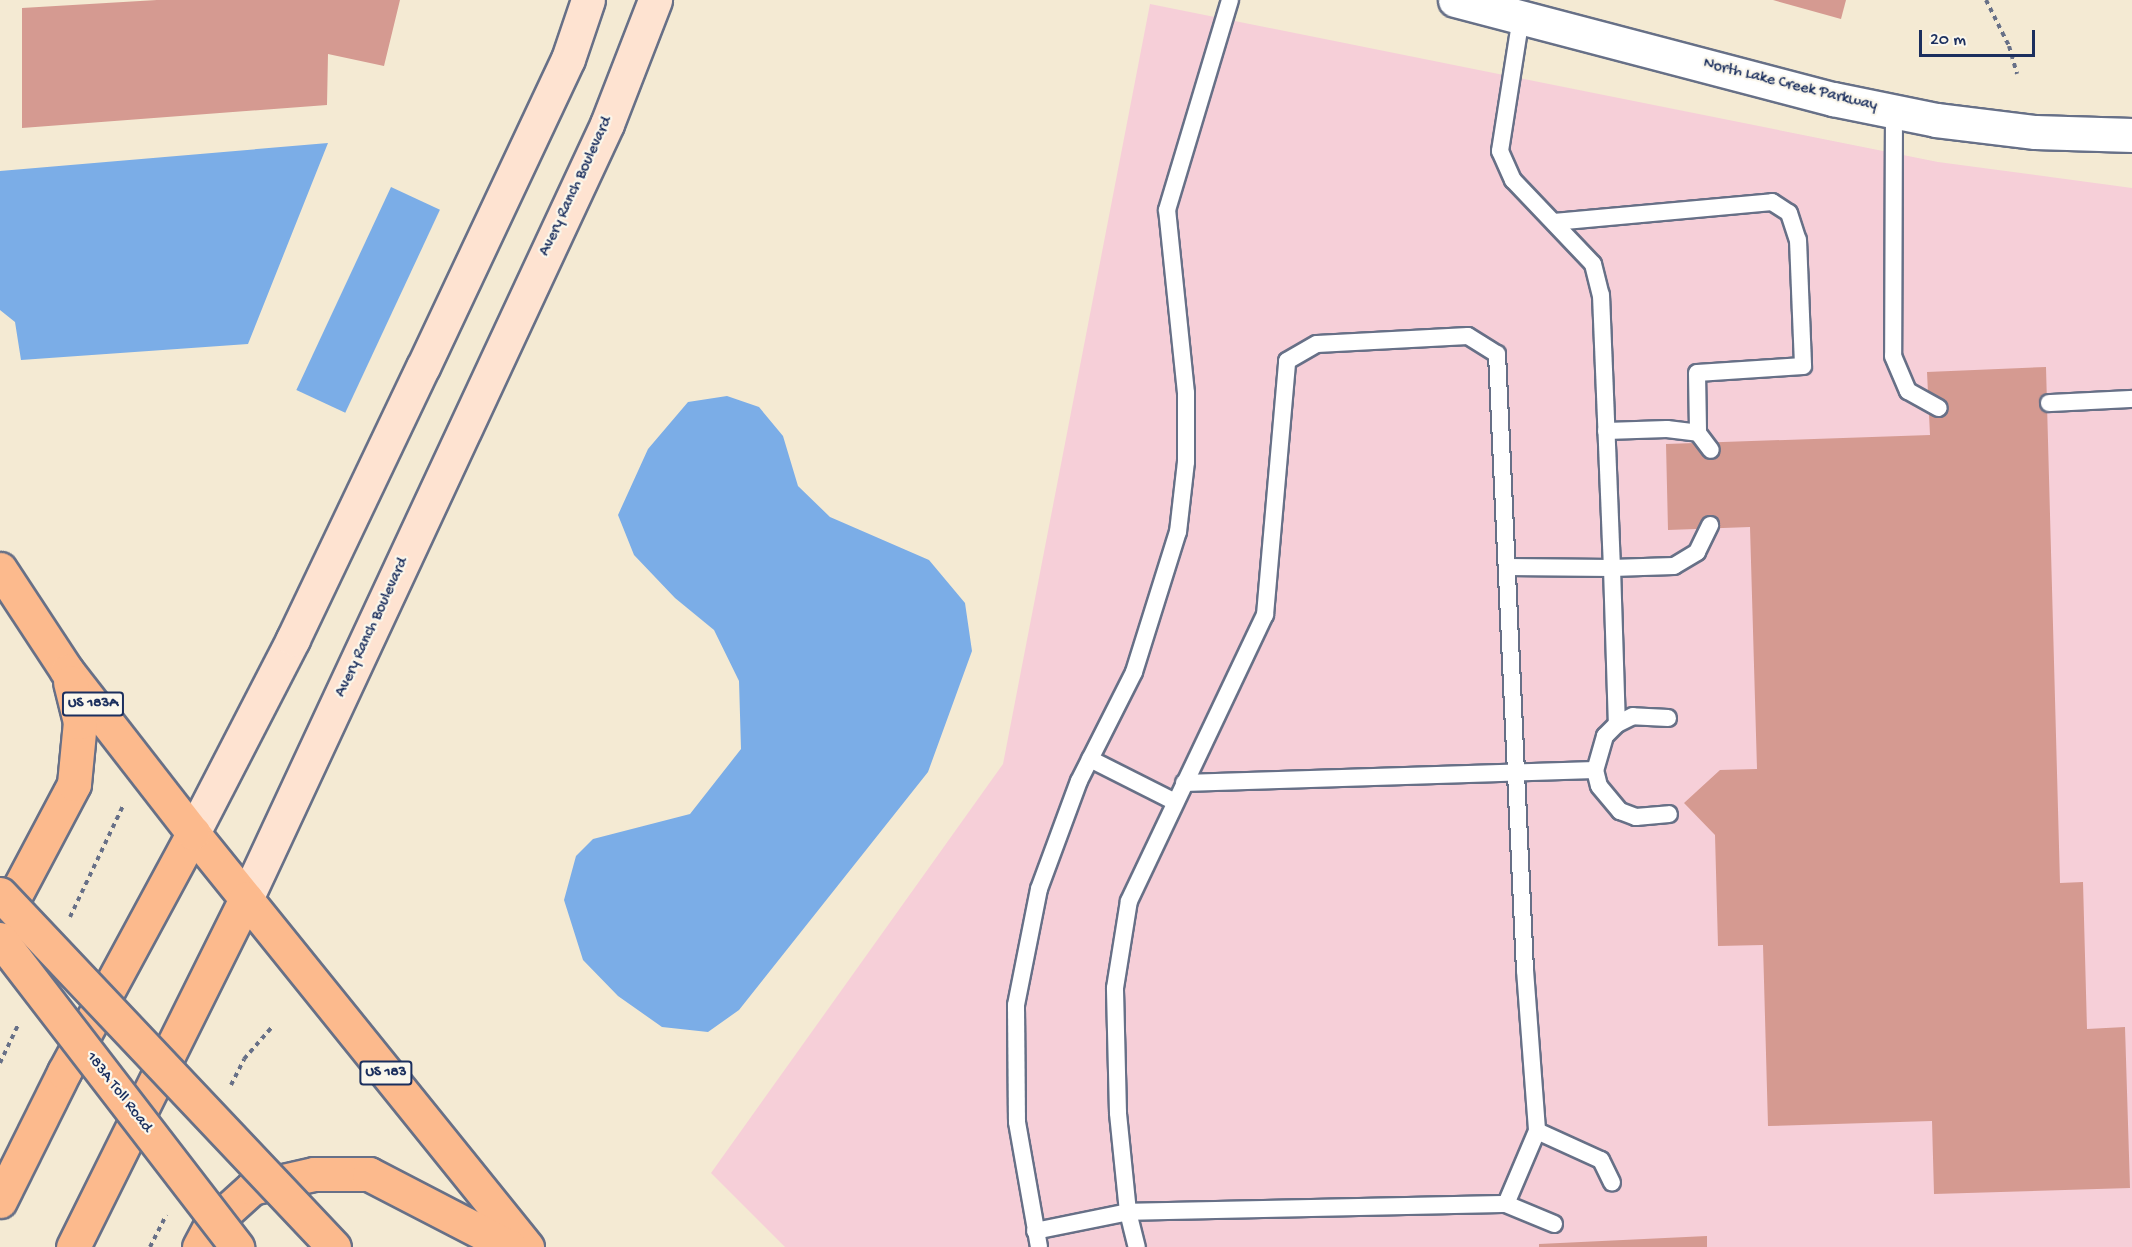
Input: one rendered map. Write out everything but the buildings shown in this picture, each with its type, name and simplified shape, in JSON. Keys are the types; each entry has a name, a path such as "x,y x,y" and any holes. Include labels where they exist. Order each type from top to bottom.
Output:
{"main road":[{"path":"0,1202 64,1072 193,833 293,639 568,60 588,0"},
{"name":"Avery Ranch Boulevard","path":"73,1247 246,899 607,124 655,0"},
{"name":"US 183A","path":"0,569 67,671 193,833"},
{"path":"0,924 74,784 80,722 67,671"},
{"name":"US 183","path":"193,833 526,1247"},
{"path":"0,894 334,1247"},
{"name":"183A Toll Road","path":"0,939 237,1247"},
{"path":"199,1247 210,1226 252,1188 325,1174 369,1174 510,1247"}],"street":[{"name":"North Lake Creek Parkway","path":"1455,0 1523,9 1833,99 1894,111 2036,132 2132,135"}],"lane":[{"path":"1230,0 1167,210 1186,393 1186,462 1178,532 1134,672 1090,759 1039,889 1016,1005 1017,1122 1037,1239 1128,1212 1506,1204 1554,1224"},
{"path":"1523,9 1500,151 1513,180 1593,264 1601,295 1617,724"},
{"path":"1894,111 1893,356 1908,391 1939,408"},
{"path":"1554,222 1772,201 1789,213 1798,240 1803,366 1697,373 1698,433 1711,450"},
{"path":"1137,1247 1128,1212 1118,1113 1115,988 1129,901 1265,615 1287,361 1317,344 1468,336 1497,354 1516,771 1537,1131 1506,1204"},
{"path":"2049,403 2132,399"},
{"path":"1606,431 1667,429 1698,433"},
{"path":"1507,567 1674,566 1697,552 1710,525"},
{"path":"1668,718 1633,716 1617,724 1605,736 1595,770 1599,786 1620,811 1636,817 1669,814"},
{"path":"1090,759 1175,802"},
{"path":"1184,783 1595,770"},
{"path":"1537,1131 1601,1160 1612,1183"}],"path":[{"path":"1986,0 2009,46 2017,74"}],"shaded area":[{"path":"1150,4 1938,162 2132,188 2132,1247 785,1247 711,1173 1003,764"}],"water":[{"path":"328,143 248,344 21,360 15,322 0,310 0,171"},
{"path":"391,187 440,210 345,413 296,390"},
{"path":"727,396 759,407 783,436 798,486 830,517 929,560 965,603 972,651 928,772 739,1010 708,1032 662,1027 618,996 583,960 564,900 576,856 593,839 690,814 741,749 739,681 714,630 675,598 634,555 618,515 648,449 688,402"}]}
